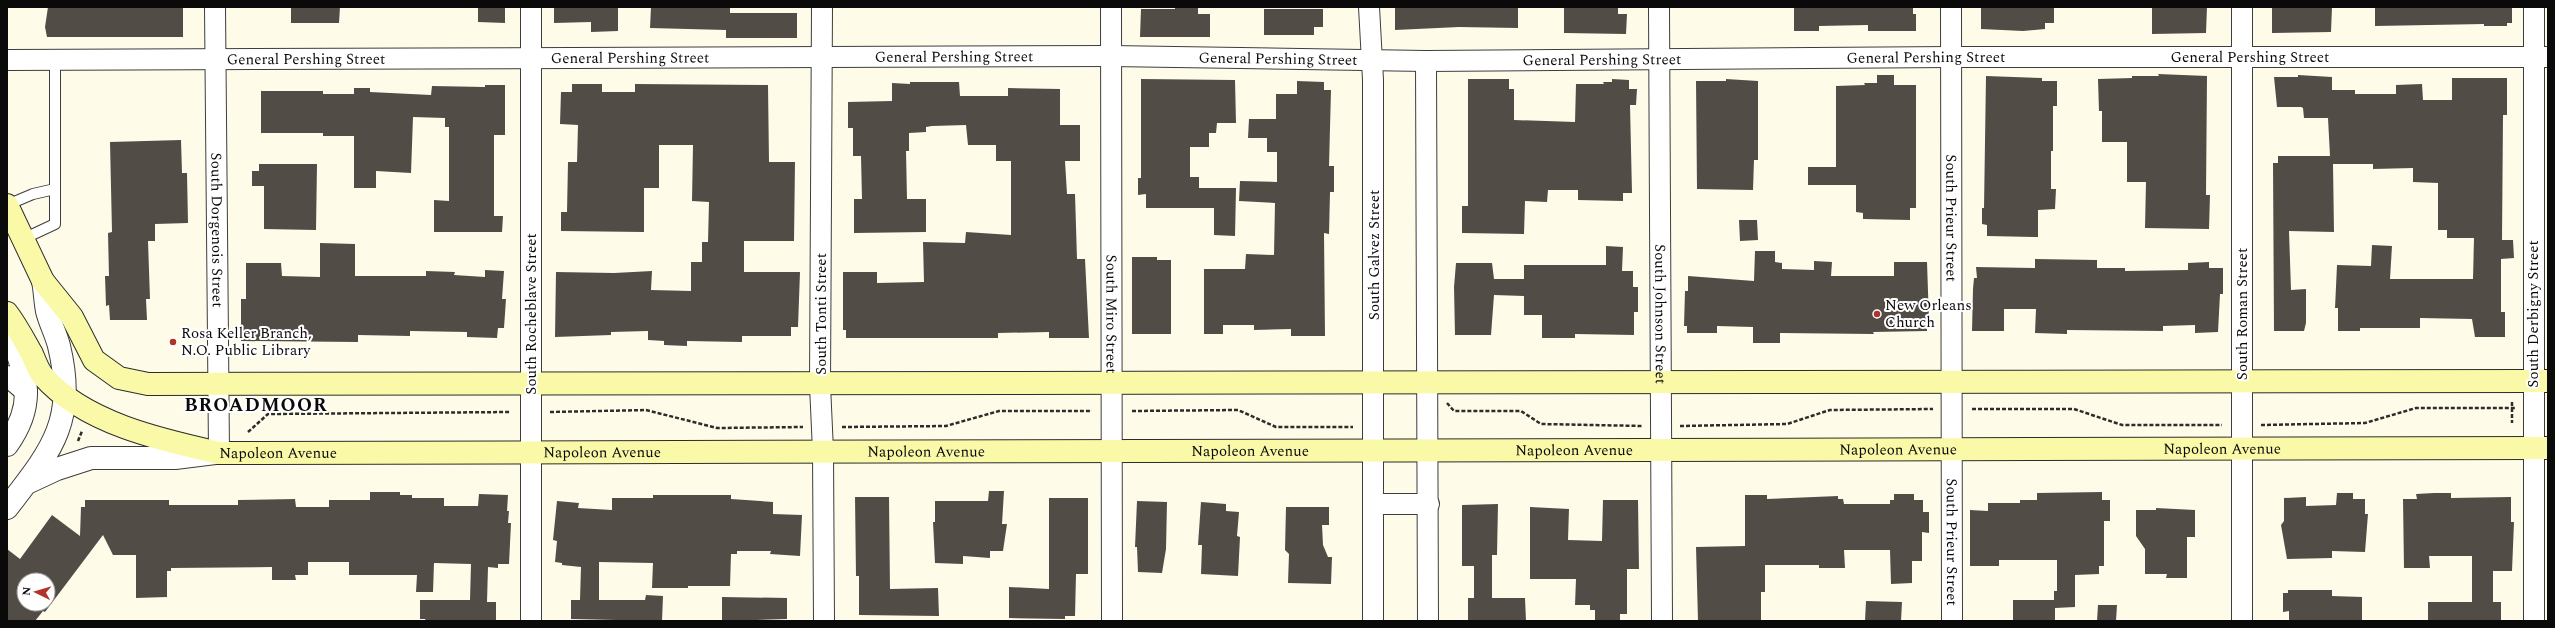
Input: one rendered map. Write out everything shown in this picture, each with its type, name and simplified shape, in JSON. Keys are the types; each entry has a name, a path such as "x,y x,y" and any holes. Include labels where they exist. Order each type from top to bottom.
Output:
{"main road":[{"path":"7,205 43,281 72,317 94,360 120,378 148,384 820,385 2541,381"},
{"name":"Napoleon Avenue","path":"7,312 18,328 43,375 66,395 110,421 166,441 219,453 2541,448"}],"street":[{"name":"South Dorgenois Street","path":"215,7 219,453"},
{"name":"South Rocheblave Street","path":"531,621 532,7"},
{"name":"South Tonti Street","path":"822,7 820,385 824,451 824,621"},
{"name":"South Miro Street","path":"1111,7 1112,621"},
{"name":"South Galvez Street","path":"1369,7 1371,60 1374,383 1374,621"},
{"name":"South Johnson Street","path":"1659,7 1662,621"},
{"name":"South Prieur Street","path":"1951,7 1952,621"},
{"name":"South Roman Street","path":"2242,7 2242,621"},
{"name":"South Derbigny Street","path":"2534,7 2541,57 2541,381 2533,407 2541,448 2534,621"},
{"name":"General Pershing Street","path":"7,60 216,58 532,60 1111,56 1426,61 1951,57 2541,57"},
{"path":"1426,61 1429,383 1428,621"},
{"path":"7,508 26,484 59,431 66,395 62,365 48,312 43,281"},
{"path":"7,328 17,353 27,393 25,411 16,432 7,444"},
{"path":"7,376 27,393"},
{"path":"26,484 57,469 91,458 175,458 219,453"},
{"path":"1374,504 1429,504"}],"lane":[{"path":"23,238 54,224 54,60"},
{"path":"7,205 33,194 55,189"}],"path":[{"path":"1445,402 1454,411 1521,411 1541,424 1661,426 1760,426 1787,424 1830,410 1952,409 2074,409 2122,425 2343,425 2365,424 2416,408 2533,407"},
{"path":"1132,411 1238,410 1276,427 1353,427"},
{"path":"842,427 946,426 999,411 1092,411"}],"building":[{"path":"48,7 183,7 183,37 47,37 45,27"},
{"path":"291,7 340,7 339,23 291,23"},
{"path":"478,7 505,7 505,23 478,22"},
{"path":"554,7 618,7 618,31 591,32 591,22 554,23"},
{"path":"651,7 730,8 730,13 797,13 797,38 726,38 726,30 650,28"},
{"path":"1175,7 1198,7 1198,14 1210,14 1210,37 1140,37 1141,9 1175,9"},
{"path":"1395,7 1518,7 1518,28 1459,27 1395,30"},
{"path":"1564,7 1618,7 1618,14 1627,14 1626,34 1564,33"},
{"path":"1794,7 1909,7 1913,8 1913,14 1916,14 1916,31 1868,31 1868,25 1819,26 1819,31 1794,31"},
{"path":"1981,7 2054,8 2054,23 2045,23 2045,29 2023,31 1981,29"},
{"path":"2152,7 2207,7 2206,33 2152,34"},
{"path":"2272,7 2332,7 2331,32 2272,33"},
{"path":"2375,7 2512,7 2512,23 2507,23 2507,26 2484,26 2484,24 2375,26"},
{"path":"1264,9 1323,9 1323,27 1314,27 1314,35 1264,35"},
{"path":"2158,74 2207,76 2206,195 2210,195 2209,229 2145,228 2146,182 2127,182 2127,142 2102,142 2102,111 2099,111 2098,79 2132,78 2132,76 2159,76"},
{"path":"1877,75 1894,75 1894,85 1916,85 1916,208 1910,208 1910,220 1863,219 1863,213 1856,212 1856,185 1808,185 1808,167 1836,167 1836,86 1877,83"},
{"path":"2298,75 2332,77 2332,90 2355,90 2355,94 2396,94 2396,85 2422,84 2423,100 2452,100 2452,78 2507,78 2507,115 2503,115 2502,240 2513,240 2514,258 2501,259 2501,312 2505,312 2505,337 2475,337 2472,319 2420,318 2420,328 2360,328 2360,331 2338,331 2338,308 2335,308 2337,265 2371,266 2372,245 2392,246 2390,279 2473,279 2474,238 2447,238 2447,230 2438,230 2438,183 2413,182 2413,168 2373,169 2373,164 2333,164 2334,232 2289,231 2291,290 2306,289 2306,323 2304,331 2274,331 2273,163 2278,163 2278,156 2330,156 2328,118 2304,118 2303,108 2301,107 2277,107 2274,77 2298,77"},
{"path":"1986,76 2042,78 2042,81 2057,81 2057,106 2053,106 2053,151 2051,151 2051,189 2056,189 2055,209 2038,210 2038,237 1987,236 1987,225 1982,224 1982,208 1984,208"},
{"path":"1141,79 1235,80 1236,123 1217,123 1216,133 1209,133 1209,147 1190,147 1190,177 1199,177 1199,188 1236,188 1235,236 1214,235 1214,208 1146,208 1146,194 1138,195 1138,178 1141,178"},
{"path":"1468,79 1509,79 1509,89 1514,89 1514,120 1575,122 1576,84 1604,84 1603,82 1612,82 1612,79 1629,80 1629,89 1637,89 1636,105 1630,105 1632,193 1623,193 1623,201 1578,200 1578,190 1548,190 1547,202 1525,201 1524,234 1462,233 1462,206 1468,206"},
{"path":"1726,79 1758,81 1758,160 1754,160 1753,190 1697,189 1696,81 1726,81"},
{"path":"1297,81 1324,82 1324,90 1331,90 1329,166 1334,166 1334,192 1330,192 1329,234 1324,233 1325,336 1291,336 1291,329 1254,330 1254,325 1223,325 1223,334 1204,334 1204,269 1245,269 1246,254 1274,255 1275,203 1239,201 1240,181 1277,182 1277,152 1267,152 1267,138 1248,138 1249,119 1276,119 1276,94 1297,94"},
{"path":"910,82 959,82 960,96 1008,96 1008,88 1060,89 1060,125 1080,125 1080,161 1065,161 1067,194 1075,194 1077,259 1085,259 1089,338 1049,338 1049,332 998,333 998,338 846,338 846,330 843,330 843,272 877,272 877,283 924,282 923,242 965,243 966,232 1011,235 1011,161 996,161 996,145 968,145 966,125 932,126 926,127 926,132 909,133 909,151 906,151 907,199 926,199 926,232 854,233 854,199 862,199 861,156 853,156 853,128 848,128 848,102 892,101 892,83 910,84"},
{"path":"572,84 602,84 602,92 635,92 635,84 768,85 769,162 795,162 794,241 744,241 744,272 800,272 798,327 791,327 791,336 742,336 742,342 687,341 687,346 664,345 664,341 648,340 648,331 611,332 611,335 555,337 556,272 614,273 652,271 651,290 691,291 691,262 702,262 702,242 708,242 709,202 692,201 693,145 659,145 659,188 644,188 644,232 561,231 561,212 567,212 568,162 577,162 578,125 560,124 561,92 572,92"},
{"path":"485,85 505,85 505,135 494,135 494,216 503,216 502,232 434,232 434,200 449,201 449,127 445,127 445,118 413,117 411,173 376,171 376,188 354,188 354,136 323,136 323,133 261,133 261,91 323,91 323,94 354,94 354,88 370,88 370,92 431,95 432,86 485,87"},
{"path":"181,140 182,173 187,173 188,223 155,224 155,241 148,241 150,299 146,299 147,320 110,320 109,305 106,306 105,276 109,276 108,233 112,232 110,142"},
{"path":"259,164 317,164 316,230 264,229 264,186 252,186 252,171 259,171"},
{"path":"1739,220 1757,220 1758,240 1740,241"},
{"path":"320,243 355,244 355,276 426,276 426,271 455,272 454,275 485,277 485,270 504,271 502,299 506,299 504,328 498,328 497,338 467,337 467,332 410,331 410,336 358,335 358,342 241,341 241,299 246,299 246,263 281,263 282,276 320,277"},
{"path":"1606,246 1623,247 1622,271 1633,271 1633,287 1638,287 1638,312 1634,312 1634,335 1575,334 1575,338 1542,338 1542,315 1524,315 1524,296 1494,295 1491,335 1455,335 1454,287 1456,263 1492,263 1494,279 1524,279 1524,265 1606,265"},
{"path":"1755,251 1775,251 1775,262 1782,263 1782,269 1814,270 1814,261 1832,262 1831,276 1894,276 1894,262 1927,262 1929,321 1927,321 1927,331 1873,332 1874,334 1780,333 1780,343 1753,343 1753,327 1717,326 1717,333 1687,333 1687,326 1684,326 1685,291 1688,291 1688,276 1754,281"},
{"path":"1132,257 1157,257 1157,260 1171,260 1171,334 1132,334"},
{"path":"2035,259 2097,260 2097,268 2125,268 2125,271 2188,270 2188,263 2209,262 2209,268 2223,268 2223,294 2220,294 2218,332 2195,333 2195,325 2163,326 2163,331 2067,330 2067,334 2035,333 2036,309 2004,309 2004,331 1972,331 1974,278 1977,278 1976,267 2035,268"},
{"path":"989,491 1004,491 1002,524 1007,524 1003,551 990,551 990,558 963,556 963,564 935,563 933,522 935,522 935,501 988,501"},
{"path":"370,492 400,492 400,495 412,495 412,498 444,498 444,506 478,506 479,494 508,495 508,523 511,523 509,564 498,564 498,568 488,567 487,602 496,602 496,621 426,621 425,619 420,619 420,600 470,600 471,564 434,563 433,592 416,592 417,575 349,575 349,562 308,562 308,575 295,575 296,580 272,580 272,567 171,568 171,571 167,571 167,597 136,598 136,555 113,555 103,535 56,597 56,572 16,572 16,612 42,612 35,621 7,621 7,549 20,559 52,515 80,536 81,507 85,507 85,500 169,500 169,505 238,505 238,500 295,499 296,507 329,507 329,500 370,500"},
{"path":"2102,492 2102,500 2110,500 2110,521 2104,521 2104,566 2099,566 2099,574 2075,575 2075,607 2055,608 2055,621 2013,621 2013,600 2054,600 2054,591 2057,591 2057,560 1999,560 1999,566 1970,566 1970,510 1988,511 1988,503 2020,503 2020,500 2037,500 2037,493"},
{"path":"2337,493 2353,493 2353,499 2365,499 2365,514 2368,514 2365,552 2332,551 2332,558 2287,559 2281,525 2284,521 2284,498 2306,497 2306,506 2336,505"},
{"path":"2451,493 2451,498 2511,497 2511,522 2514,522 2512,571 2493,571 2493,602 2501,602 2501,621 2428,621 2428,602 2472,602 2472,556 2429,556 2430,568 2404,568 2403,499 2417,499 2416,494"},
{"path":"1894,494 1914,494 1914,500 1923,500 1923,512 1929,512 1929,533 1922,532 1922,561 1912,561 1912,583 1891,584 1890,550 1844,550 1845,568 1819,568 1819,565 1765,565 1765,592 1761,592 1761,621 1698,621 1696,547 1745,546 1745,495 1767,495 1767,499 1838,496 1838,499 1843,499 1844,504 1890,504 1890,500 1894,500"},
{"path":"653,495 731,495 731,499 773,502 773,514 802,515 800,556 770,554 771,551 737,551 737,554 731,554 730,586 688,586 688,588 652,588 653,563 599,562 599,600 645,600 646,595 663,596 662,621 571,619 571,600 580,600 581,567 562,565 562,563 555,562 557,541 553,540 557,501 579,503 578,508 612,510 612,498 653,498"},
{"path":"855,497 889,497 890,589 938,588 939,616 859,615 859,576 856,576"},
{"path":"1049,498 1088,498 1088,574 1076,574 1075,616 1065,616 1065,619 1009,618 1009,587 1049,589"},
{"path":"1603,500 1638,500 1639,569 1627,569 1627,614 1620,614 1620,621 1595,621 1595,610 1590,610 1590,605 1575,605 1576,579 1530,579 1530,507 1569,509 1568,540 1602,541"},
{"path":"1137,501 1167,502 1166,549 1162,573 1138,572 1137,547 1135,547"},
{"path":"1201,502 1226,504 1226,511 1239,512 1237,536 1240,537 1238,576 1201,574 1202,545 1198,545"},
{"path":"1498,504 1497,555 1492,555 1492,598 1525,598 1526,621 1468,621 1468,598 1474,598 1474,566 1462,566 1462,505"},
{"path":"1286,507 1329,507 1329,525 1322,525 1323,545 1328,557 1332,557 1331,584 1288,583 1289,554 1285,550"},
{"path":"2156,508 2195,510 2195,537 2187,537 2187,578 2166,578 2167,574 2145,574 2145,549 2136,536 2136,510 2156,510"},
{"path":"2288,590 2332,590 2332,596 2362,597 2362,621 2289,621 2289,611 2283,612 2283,593 2288,593"},
{"path":"722,597 787,598 787,619 722,621"},
{"path":"1866,601 1902,602 1901,621 1865,621"},
{"path":"2098,605 2117,605 2116,621 2097,621"}],"place":[{"name":"New Orleans Church","path":"1877,314"},
{"name":"Rosa Keller Branch, N.O. Public Library","path":"173,342"}],"district":[{"name":"BROADMOOR","path":"256,404"}]}
